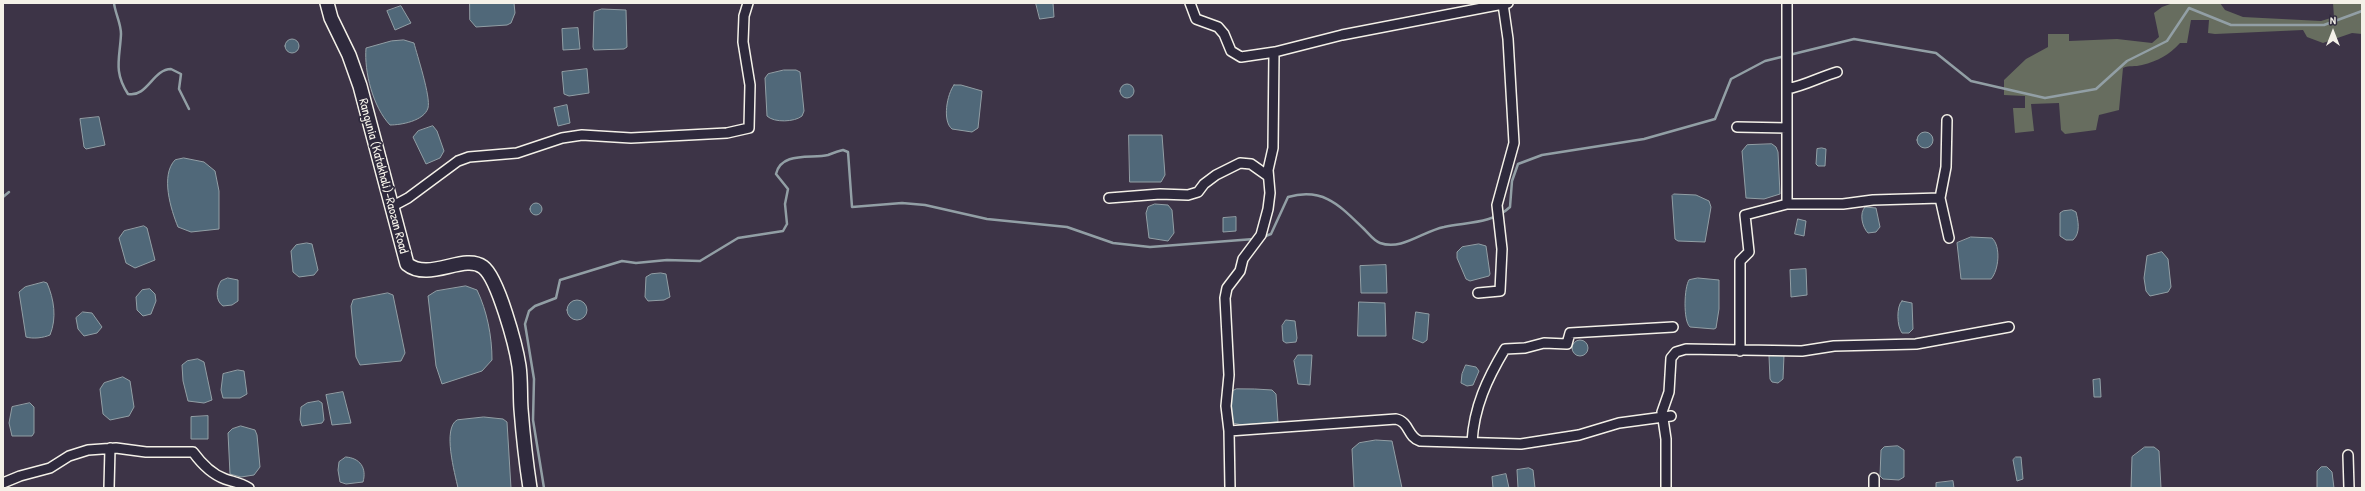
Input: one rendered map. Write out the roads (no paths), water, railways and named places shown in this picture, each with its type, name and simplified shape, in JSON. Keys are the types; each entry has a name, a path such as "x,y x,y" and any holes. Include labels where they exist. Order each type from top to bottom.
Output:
{"main road":[{"name":"Rangunia (Katakhali)-Raozan Road","path":"327,3 331,18 349,55 360,86 393,206 404,257 407,264 413,269 431,270 478,264 483,267 495,282 519,366 530,488"}],"street":[{"path":"393,206 408,198 458,161 469,157 517,153 562,138 582,135 631,138 727,133 749,128 750,85 743,42 744,16 748,3"},
{"path":"1190,3 1196,19 1218,27 1235,54 1241,57 1274,52 1362,31 1506,4 1514,143 1498,205 1502,249 1500,291 1478,293"},
{"path":"1787,3 1787,204"},
{"path":"1230,488 1229,431 1226,406 1229,375 1225,298 1227,288 1240,271 1243,259 1261,235 1270,193 1268,176 1273,148 1274,52"},
{"path":"1787,89 1799,87 1816,78 1837,72"},
{"path":"1947,120 1946,167 1940,198 1949,238"},
{"path":"1737,127 1787,128"},
{"path":"1109,198 1160,194 1188,195 1198,192 1204,184 1216,175 1240,163 1251,164 1268,176"},
{"path":"1740,351 1740,261 1749,252 1746,215 1787,204 1843,204 1874,200 1940,198"},
{"path":"1472,442 1476,412 1488,379 1505,349 1525,348 1544,343 1567,344 1570,333 1673,327"},
{"path":"1666,488 1666,417 1672,354 1686,349 1802,351 1834,346 1916,344 2009,327"},
{"path":"1229,431 1396,419 1404,422 1410,434 1416,440 1531,443 1579,435 1620,423 1666,417"},
{"path":"109,488 110,448"},
{"path":"3,483 20,476 50,468 77,452 110,448 146,452 193,452 203,466 223,478 240,482 249,488"},
{"path":"2348,455 2349,488"},
{"path":"1874,478 1874,488"}],"water":[{"path":"470,3 514,3 515,13 511,23 507,25 476,27 470,20"},
{"path":"1036,3 1053,3 1054,17 1040,19"},
{"path":"401,6 411,23 395,30 387,11"},
{"path":"602,9 626,10 627,47 624,49 594,50 594,12"},
{"path":"578,28 580,49 563,50 562,29"},
{"path":"289,39 295,39 299,43 299,49 295,53 289,53 285,49 285,43"},
{"path":"404,40 414,43 428,95 428,108 422,116 417,119 406,123 390,125 384,118 374,99 368,78 366,48 391,41"},
{"path":"587,69 589,93 569,96 564,94 562,72"},
{"path":"784,70 796,70 800,72 804,111 802,116 795,120 779,121 767,116 765,78 768,74"},
{"path":"1124,84 1130,84 1134,88 1134,94 1130,98 1124,98 1120,94 1120,88"},
{"path":"954,85 961,85 982,91 978,128 972,132 952,129 947,120 946,114 949,95"},
{"path":"567,105 570,123 558,126 554,108"},
{"path":"99,117 105,145 86,149 84,147 80,119"},
{"path":"433,126 437,131 444,151 440,158 426,164 413,137 418,131"},
{"path":"1922,132 1928,132 1933,137 1931,146 1928,148 1922,148 1917,143 1917,137"},
{"path":"1129,135 1162,135 1165,175 1161,182 1130,182"},
{"path":"1772,144 1776,147 1778,152 1780,194 1764,199 1746,198 1742,151 1747,145"},
{"path":"1817,149 1826,149 1825,166 1818,166 1816,164"},
{"path":"184,158 204,162 215,171 219,191 219,229 191,232 178,227 172,211 168,193 168,174 175,160"},
{"path":"1674,194 1696,195 1709,201 1711,207 1705,242 1678,241 1675,239 1672,196"},
{"path":"538,203 541,204 541,214 534,215 531,214 530,207 531,204"},
{"path":"1155,204 1168,205 1172,210 1174,233 1168,241 1149,238 1146,213 1148,207"},
{"path":"1865,207 1876,208 1880,227 1876,232 1868,233 1864,227 1862,213"},
{"path":"2072,210 2076,212 2078,230 2076,237 2073,240 2066,240 2060,236 2060,213 2063,211"},
{"path":"1236,217 1236,231 1223,232 1223,218"},
{"path":"1798,219 1806,221 1804,236 1795,234"},
{"path":"144,226 147,228 155,260 135,268 126,263 119,238 124,231"},
{"path":"1971,237 1992,238 1995,242 1998,258 1996,270 1991,279 1961,279 1957,243"},
{"path":"307,243 312,244 318,270 314,275 299,277 293,272 291,251 296,245"},
{"path":"1479,244 1486,246 1490,274 1489,276 1470,281 1466,279 1457,258 1457,252 1462,247"},
{"path":"2162,252 2168,259 2171,287 2168,292 2150,296 2146,291 2144,278 2147,256"},
{"path":"1386,265 1387,293 1361,293 1360,266"},
{"path":"1806,269 1807,295 1791,297 1790,270"},
{"path":"651,274 666,274 670,297 664,300 648,301 645,297 646,277"},
{"path":"228,278 238,280 238,301 232,305 223,306 220,304 217,291 221,281"},
{"path":"1698,278 1719,280 1719,309 1716,328 1714,329 1690,327 1686,318 1685,304 1687,284 1689,280"},
{"path":"44,282 47,283 53,302 54,315 52,329 50,335 47,336 35,338 26,337 19,292 25,287"},
{"path":"466,286 477,290 484,306 490,333 492,360 482,371 442,384 436,366 428,296 436,291"},
{"path":"150,289 155,294 156,301 151,314 143,316 137,310 136,297 142,290"},
{"path":"388,293 393,295 405,353 401,361 360,365 356,357 351,306 353,300"},
{"path":"577,300 584,303 587,310 584,317 577,320 570,317 567,310 570,303"},
{"path":"1902,301 1912,303 1913,329 1909,333 1902,333 1899,326 1898,312"},
{"path":"1359,302 1385,303 1386,336 1358,336"},
{"path":"83,312 92,313 102,327 97,333 84,336 78,329 76,318"},
{"path":"1416,312 1429,314 1427,340 1423,343 1413,339"},
{"path":"1286,320 1295,321 1296,342 1286,343 1283,341 1282,326"},
{"path":"1580,340 1586,342 1588,348 1586,354 1580,356 1574,354 1572,348 1574,342"},
{"path":"1772,353 1784,355 1783,379 1778,383 1772,382 1770,379 1769,356"},
{"path":"1298,355 1312,355 1310,385 1298,384 1294,361"},
{"path":"198,359 204,362 212,400 204,403 188,401 183,381 182,365 187,361"},
{"path":"1466,365 1476,367 1479,371 1473,385 1467,386 1461,383 1462,374"},
{"path":"238,370 244,371 247,394 240,398 223,398 221,390 223,374"},
{"path":"123,377 130,381 134,407 129,416 110,420 103,414 100,389 104,383"},
{"path":"2100,379 2101,397 2094,397 2093,380"},
{"path":"1236,389 1272,390 1276,394 1278,422 1242,425 1233,423 1230,408 1232,391"},
{"path":"343,392 351,423 332,425 326,395"},
{"path":"319,401 322,403 324,420 322,423 302,426 300,420 301,407 307,403"},
{"path":"30,403 34,407 34,433 32,436 12,436 9,423 12,407"},
{"path":"208,416 208,439 191,439 191,417"},
{"path":"484,417 503,419 507,422 511,488 458,488 452,462 450,432 457,420"},
{"path":"241,426 255,430 257,435 260,467 254,475 241,477 230,474 228,433 232,429"},
{"path":"1376,440 1392,441 1402,488 1354,488 1352,449 1359,443"},
{"path":"1898,446 1904,450 1904,477 1899,480 1883,479 1880,476 1881,450 1884,447"},
{"path":"2145,447 2154,447 2159,451 2161,488 2131,488 2132,457"},
{"path":"346,457 355,459 359,462 364,472 363,482 346,484 340,482 338,470 339,462"},
{"path":"2016,457 2021,457 2023,479 2017,481 2013,460"},
{"path":"2321,467 2327,467 2332,472 2334,488 2317,488 2317,471"},
{"path":"1529,468 1533,470 1535,488 1518,488 1517,470"},
{"path":"1506,474 1509,488 1493,488 1492,477"},
{"path":"1953,481 1954,488 1936,488 1936,483"}],"waterway":[{"path":"114,3 121,30 118,64 120,78 128,94 140,92 159,73 171,69 181,74 179,89 189,109"},
{"path":"1263,237 1271,234 1288,197 1301,195 1322,197 1339,206 1376,241 1388,245 1404,243 1436,229 1478,222 1495,217 1510,207 1512,181 1518,164 1542,155 1644,139 1715,119 1731,79 1765,61 1854,39 1936,53 1971,81 2045,98 2096,89 2127,61 2167,41 2189,8 2231,25 2324,25 2362,11"},
{"path":"544,488 533,420 534,379 525,324 529,311 535,306 556,298 560,280 622,261 636,263 667,260 700,261 738,238 783,231 787,224 785,204 788,189 776,174 779,167 790,159 828,155 843,150 848,152 852,207 902,203 925,205 987,219 1067,227 1113,243 1150,247 1254,239"},
{"path":"3,197 9,192"}]}
